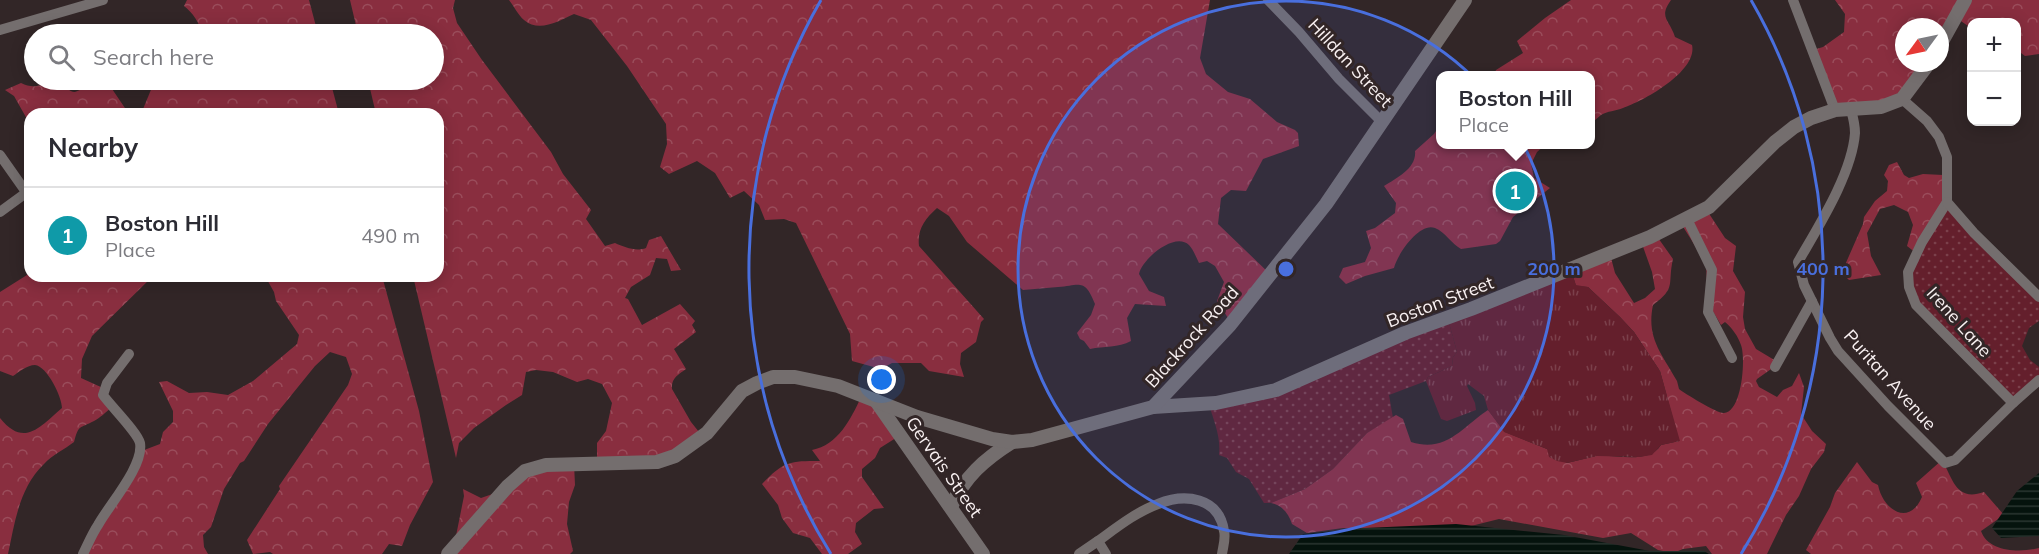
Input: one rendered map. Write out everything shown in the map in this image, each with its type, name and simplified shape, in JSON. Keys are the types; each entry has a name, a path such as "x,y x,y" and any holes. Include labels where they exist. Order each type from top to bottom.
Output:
{"street":[{"path":"0,30 103,0"},
{"name":"Hilldan Street","path":"1268,0 1339,79 1382,122"},
{"name":"Blackrock Road","path":"448,554 508,486 525,471 546,465 657,462 675,456 707,433 742,392 770,378 795,377 827,384 917,417 992,439 1012,442 1032,440 1153,407 1230,325 1340,186 1465,0"},
{"path":"1793,0 1835,110"},
{"path":"1949,29 1965,0"},
{"path":"1922,72 1902,99 1927,121 1939,137 1947,157 1947,202 1974,234 2039,297"},
{"name":"Boston Street","path":"1153,407 1216,403 1276,390 1405,333 1650,237 1709,207 1775,142 1794,127 1811,118 1835,110 1881,107 1902,99"},
{"name":"Puritan Avenue","path":"1851,110 1855,132 1849,163 1820,224 1798,262 1804,285 1838,351 1946,463 1955,460 2013,403"},
{"path":"0,155 24,186"},
{"path":"0,212 24,194"},
{"name":"Irene Lane","path":"1947,202 1922,242 1908,272 1909,287 1916,305 2013,403"},
{"path":"1687,219 1712,270 1708,312 1732,358"},
{"path":"1775,367 1812,301"},
{"path":"83,554 98,524 125,485 140,453 140,441 103,395 107,383 129,354"},
{"path":"2013,403 2039,380"},
{"name":"Gervais Street","path":"876,401 982,554"},
{"path":"951,507 958,491 969,476 994,453 1012,442"},
{"path":"1078,554 1130,519 1158,504 1180,498 1198,499 1211,505 1221,518 1225,533 1222,554"},
{"path":"1098,541 1106,554"}],"green space":[{"path":"187,0 309,0 315,24 198,24 196,18 184,6"},
{"path":"350,0 455,0 453,8 457,23 591,210 586,219 605,246 615,243 642,249 646,248 649,240 661,236 681,270 671,271 667,259 656,258 650,275 631,287 625,298 628,299 642,325 680,304 695,321 692,325 696,332 674,349 686,369 674,379 672,389 691,422 703,437 675,457 597,462 597,443 606,431 612,403 602,384 588,379 577,382 553,372 536,370 526,372 522,395 474,428 459,443 456,458 414,282 444,282 444,108 375,108 370,90 444,90 444,24 356,24"},
{"path":"509,0 1210,0 1200,58 1206,74 1228,92 1250,99 1277,122 1298,133 1299,146 1263,159 1246,191 1231,190 1221,198 1218,224 1271,275 1230,321 1217,301 1224,282 1215,266 1207,261 1199,263 1189,245 1183,242 1168,244 1146,261 1139,274 1149,291 1164,297 1166,306 1135,304 1127,318 1131,341 1116,346 1090,349 1077,333 1091,315 1095,304 1085,287 1077,285 1023,290 967,242 949,216 937,208 923,225 919,234 919,246 984,319 981,322 976,342 961,353 960,364 964,377 929,371 921,363 892,363 881,369 852,361 850,334 796,223 784,219 765,220 759,205 744,191 730,198 715,173 697,161 669,174 660,167 667,144 666,124 627,66 591,20 574,14 549,25 536,26 524,20"},
{"path":"1571,0 1671,0 1665,11 1666,19 1675,37 1692,45 1692,55 1687,65 1668,84 1643,99 1603,114 1595,120 1595,71 1496,71 1523,53 1517,41"},
{"path":"1835,0 2039,0 2039,54 2025,56 2021,53 2021,18 1967,18 1967,25 1955,17 1949,27 1949,18 1895,18 1895,72 1922,72 1902,99 1838,110 1813,50 1823,47 1844,32 1845,14"},
{"path":"21,83 24,84 24,90 76,92 113,90 125,108 24,108 24,114 14,96 5,90"},
{"path":"151,90 333,90 337,108 143,108"},
{"path":"1436,131 1436,149 1540,149 1531,164 1534,178 1550,188 1513,217 1496,244 1461,249 1439,230 1429,227 1410,241 1399,255 1394,268 1346,284 1339,277 1343,268 1365,262 1371,248 1366,231 1375,228 1395,213 1396,203 1384,186 1400,176 1413,163 1415,151"},
{"path":"1897,162 1904,175 1909,178 1923,174 1943,175 1946,203 1916,253 1907,246 1913,225 1908,212 1894,205 1880,209 1867,233 1871,256 1881,275 1849,280 1845,276 1845,265 1864,217 1875,201 1887,191 1888,181 1884,175 1889,165"},
{"path":"1946,203 2039,299 2039,321 2029,328 2022,346 2030,360 2039,367 2039,380 2011,402 1922,313 1908,272"},
{"path":"1706,209 1725,238 1736,246 1733,271 1745,292 1743,317 1745,329 1756,349 1776,361 1774,367 1757,379 1759,387 1777,397 1783,390 1792,386 1799,373 1804,387 1801,414 1812,431 1826,444 1824,452 1811,469 1767,554 1712,554 1706,546 1683,549 1673,553 1658,550 1631,533 1603,538 1499,519 1467,527 1343,528 1307,533 1292,524 1282,508 1271,503 1305,489 1333,469 1367,433 1396,415 1403,419 1411,442 1435,444 1453,437 1488,410 1505,432 1547,449 1567,463 1596,456 1640,457 1655,451 1661,445 1679,441 1660,371 1634,332 1620,317 1588,287 1576,286 1571,270 1610,254 1615,273 1634,303 1645,298 1655,289 1652,272 1641,241 1656,235 1673,259 1670,285 1661,299 1653,305 1652,327 1657,345 1679,389 1715,410 1724,413 1730,410 1735,404 1741,384 1743,361 1741,345 1728,324 1725,322 1721,325 1708,303 1706,263 1680,222"},
{"path":"1571,270 1576,285 1588,287 1634,332 1660,371 1680,441 1661,445 1652,455 1597,456 1567,463 1557,461 1549,457 1547,449 1504,432 1488,410 1484,396 1468,384 1476,410 1447,421 1441,419 1426,381 1428,377 1452,366 1453,357 1457,352 1448,319"},
{"path":"24,277 24,282 147,282 92,336 82,359 81,378 103,388 111,408 96,420 80,428 74,442 51,458 36,473 19,506 8,554 0,554 0,418 17,432 24,433 39,427 62,408 53,383 40,367 29,366 13,376 0,371 0,292"},
{"path":"268,282 384,282 419,411 433,482 410,525 402,546 389,544 382,554 273,554 270,552 253,554 247,540 280,489 279,486 348,385 352,374 346,357 330,352 315,366 268,424 224,489 211,527 203,535 204,547 208,554 82,554 139,452 160,444 163,432 173,422 173,411 159,382 167,381 189,393 207,392 228,395 253,381 297,344 299,335 276,301"},
{"path":"1448,319 1457,352 1453,357 1452,366 1428,377 1426,381 1389,395 1393,418 1367,433 1333,469 1305,489 1271,503 1264,503 1249,479 1236,472 1227,458 1219,455 1218,435 1209,405 1275,391"},
{"path":"861,397 866,398 899,436 880,448 875,458 862,469 862,477 884,508 874,509 856,523 855,532 862,544 848,554 822,554 810,538 793,533 782,518 778,505 762,484 788,464 820,461 812,450 829,443 843,430"},
{"path":"1942,460 1961,491 1967,494 1984,492 2004,515 1981,531 1990,543 1997,547 2014,550 2039,548 2039,554 1811,554 1806,550 1830,507 1835,493 1857,462 1872,482 1878,485 1885,502 1897,512 1904,513 1917,506 1922,497 1916,483"},
{"path":"574,464 575,485 569,502 567,524 573,551 570,554 448,554 454,546 464,496 463,489 481,498 504,490 528,471"}],"shaded area":[{"path":"2039,473 2039,536 2001,538 1992,528 2017,491"},
{"path":"1456,524 1564,535 1650,551 1704,551 1709,554 1289,554 1303,534 1364,528"}],"place":[{"name":"Boston Hill","path":"1515,191"}]}
